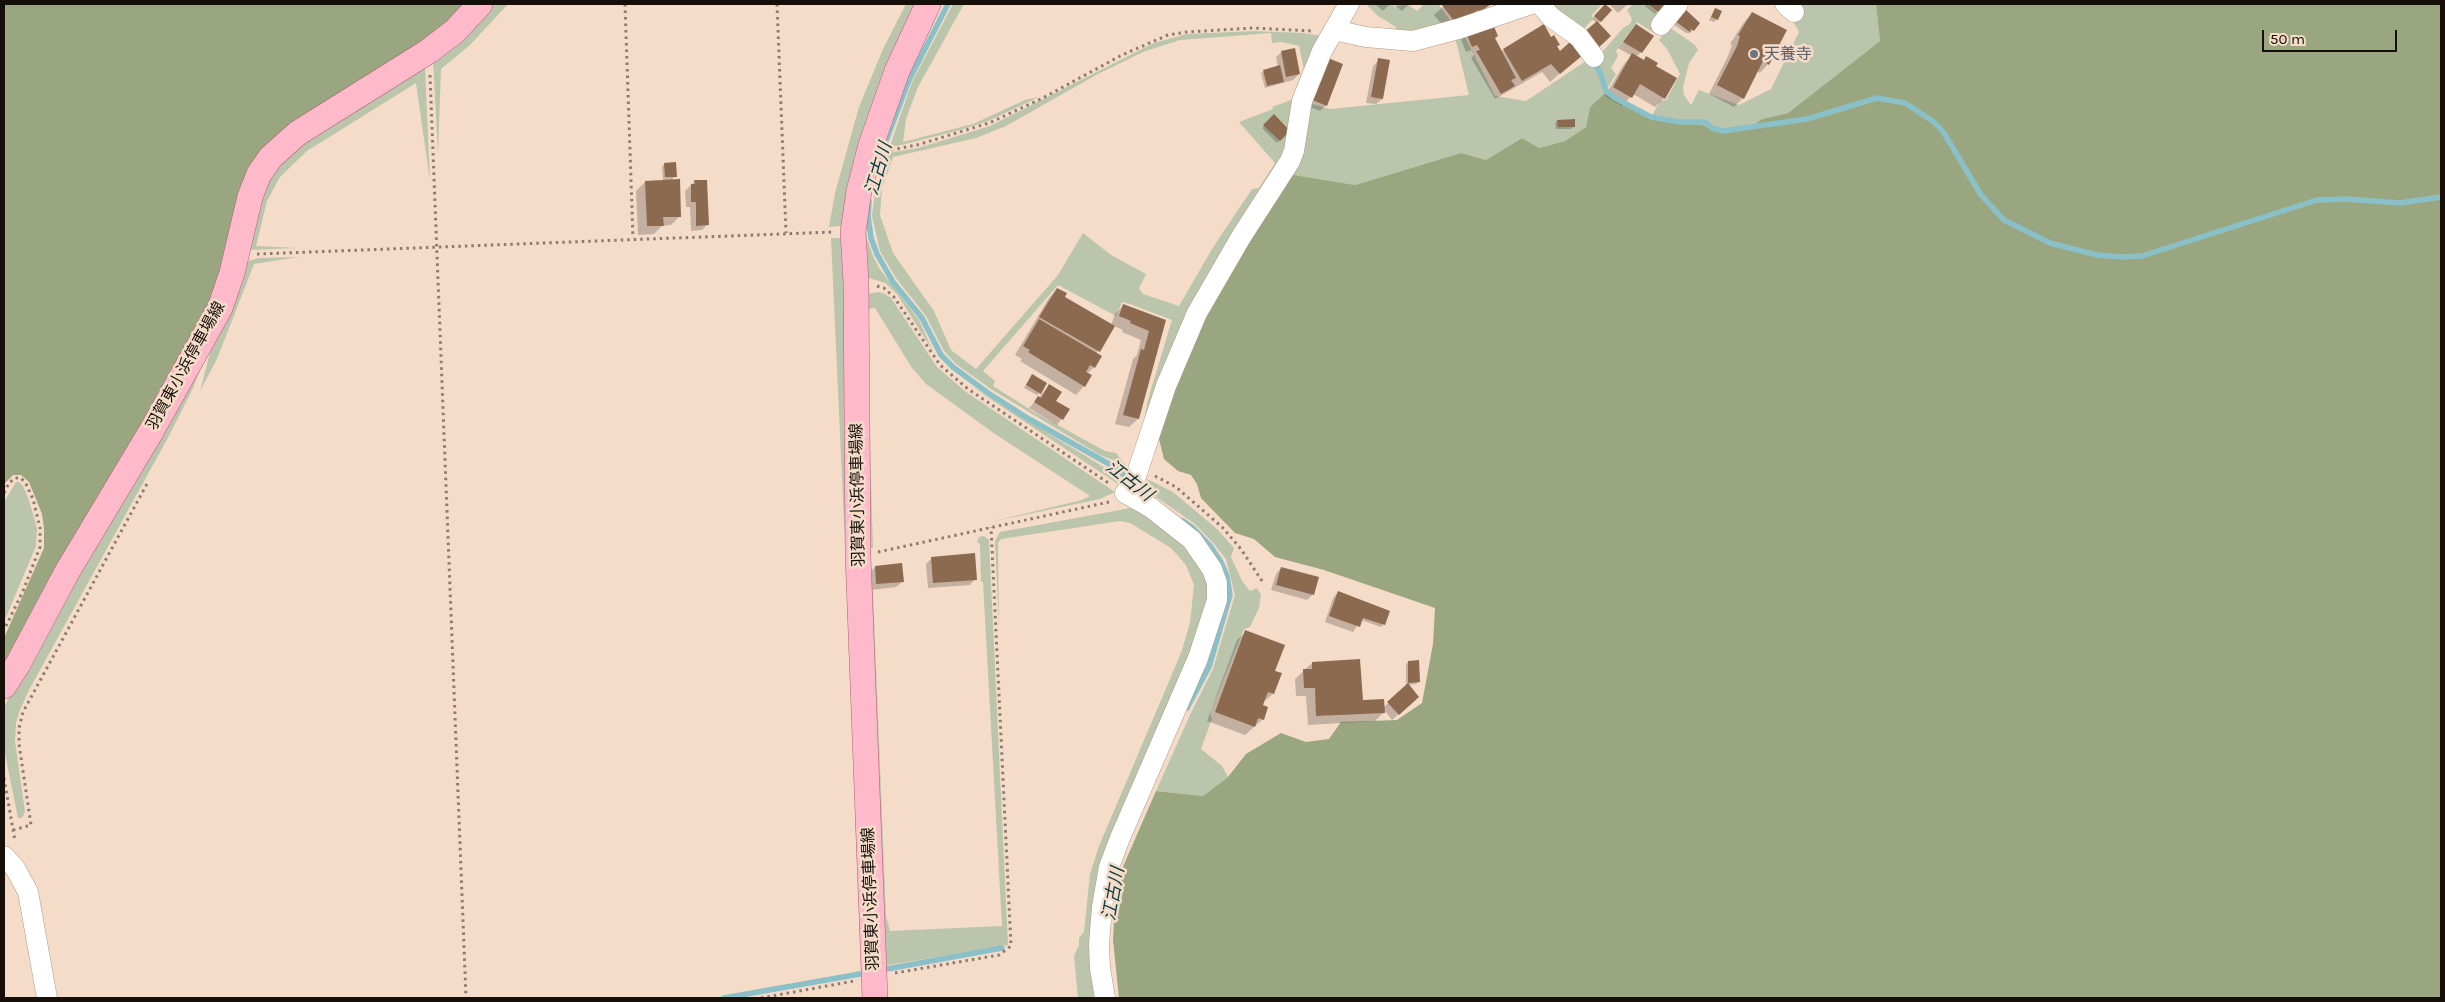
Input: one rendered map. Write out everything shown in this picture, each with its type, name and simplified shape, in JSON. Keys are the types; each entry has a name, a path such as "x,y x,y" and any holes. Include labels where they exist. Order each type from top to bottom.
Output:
{"main road":[{"name":"羽賀東小浜停車場線","path":"4,686 220,308 237,254 250,197 259,174 271,157 298,133 428,52 454,32 480,4"},
{"name":"羽賀東小浜停車場線","path":"875,998 858,555 856,282 853,232 859,191 871,145 897,71 928,4"}],"street":[{"path":"1105,998 1100,968 1099,944 1102,907 1109,867 1198,658 1216,600 1217,583 1212,569 1192,540 1150,507 1133,481 1169,378 1197,313 1241,237 1290,161 1294,150 1302,101 1322,51 1349,4"},
{"path":"1334,30 1366,38 1413,41 1458,30 1531,4"},
{"path":"1540,4 1551,17 1579,37 1594,57"},
{"path":"1661,25 1678,4"},
{"path":"9,862 28,892 47,998"}],"path":[{"path":"625,4 633,238"},
{"path":"778,4 786,233"},
{"path":"889,150 917,145 989,124 1041,99 1122,55 1168,36 1187,32 1253,28 1303,29 1325,32 1334,30"},
{"path":"428,52 437,236 435,246 466,998"},
{"path":"237,254 633,238 853,232"},
{"path":"856,282 884,288 894,297 940,365 968,389 1133,481 1176,488 1222,528 1241,549 1262,581"},
{"path":"4,493 9,483 15,478 21,478 26,484 38,515 40,547 4,630"},
{"path":"13,830 31,825 19,744 22,712 150,478"},
{"path":"858,555 1103,504 1133,481"},
{"path":"991,527 1011,946"},
{"path":"4,778 17,851 9,862"}],"green space":[{"path":"4,4 470,4 458,17 295,126 225,274 4,671 4,638 44,548 44,528 42,514 29,482 21,475 13,475 4,484"},
{"path":"493,4 508,4 470,45 441,69 438,154 433,60 472,27"},
{"path":"906,4 924,4 846,223 840,226 829,227 835,193 859,107 883,49"},
{"path":"953,4 964,4 918,87 906,119 903,142 973,124 1025,100 1039,97 988,121 960,130 897,146 890,146 912,82"},
{"path":"1366,4 1391,4 1395,7 1407,4 1417,11 1424,4 1438,4 1455,26 1392,37 1396,27 1378,16"},
{"path":"1543,4 1602,4 1592,15 1593,19 1580,33"},
{"path":"1633,4 1647,4 1661,15 1656,29 1654,33 1637,22 1616,51 1618,56 1611,68 1616,74 1605,93 1590,107 1586,127 1565,141 1539,148 1522,138 1486,160 1461,153 1355,185 1288,174 1305,102 1330,109 1469,95 1454,33 1462,31 1495,96 1526,101 1589,59 1597,58 1623,28 1630,24 1632,19 1627,10"},
{"path":"1793,4 1876,4 1880,41 1788,113 1762,119 1748,129 1723,134 1702,125 1678,124 1650,119 1660,101 1666,100 1680,74 1667,49 1659,40 1669,27 1695,45 1698,50 1689,63 1683,87 1684,95 1691,105 1699,90 1739,105 1771,89 1799,32 1792,19"},
{"path":"1876,4 2441,4 2441,998 1119,998 1113,940 1115,904 1122,869 1156,791 1203,796 1228,777 1246,754 1281,733 1306,742 1329,739 1341,722 1397,720 1422,703 1433,644 1435,608 1324,570 1275,557 1254,539 1235,533 1201,498 1197,484 1191,475 1178,471 1164,459 1159,439 1173,390 1202,316 1288,174 1355,185 1461,153 1486,160 1522,138 1539,148 1565,141 1586,127 1590,107 1605,93 1614,100 1650,119 1678,124 1702,125 1723,133 1748,129 1762,119 1788,113 1880,41"},
{"path":"1254,31 1303,33 1322,36 1305,75 1299,46 1282,42 1272,43 1271,33 1180,40 1143,52 1098,74 1006,126 976,138 893,157 882,188 880,215 893,253 934,311 951,350 976,369 1058,275 1083,233 1111,255 1146,274 1139,288 1143,294 1179,306 1212,249 1252,189 1259,188 1275,163 1239,122 1294,99 1289,149 1146,426 1145,415 1149,396 1172,320 1130,304 1122,302 1116,316 1058,285 983,371 995,381 993,386 1034,412 1105,451 1116,453 1131,472 1130,475 1113,460 1100,455 991,389 956,364 944,351 926,316 896,278 880,251 872,216 875,192 887,153 918,148 990,126 1154,43 1187,34"},
{"path":"425,67 430,181 416,83 307,151 280,177 267,201 256,246 297,248 250,250 256,199 275,162"},
{"path":"865,216 867,239 879,268 919,320 933,351 897,294 885,283 863,276"},
{"path":"831,238 841,238 848,242 846,565"},
{"path":"298,257 254,264 217,359 200,391 211,349 244,262 259,258"},
{"path":"878,292 891,298 937,367 966,392 1115,492 1100,499 990,522 1082,500 1090,496 995,434 926,384 912,368 875,308 869,309 866,315 873,548 866,547 863,540 862,299 868,294"},
{"path":"201,368 170,434 29,690 20,710 16,723 15,741 25,812 22,818 18,818 4,749 4,707 73,576"},
{"path":"971,386 1115,474 1122,481 1121,484 1118,484"},
{"path":"1147,479 1173,492 1217,529 1234,548 1231,557 1242,581 1250,591 1257,588 1261,595 1259,608 1250,627 1244,629 1210,713 1212,719 1201,749 1222,766 1228,777 1203,796 1156,791 1213,669 1235,595 1226,559 1195,524 1146,490"},
{"path":"16,482 23,486 29,500 37,528 36,546 4,622 4,502"},
{"path":"1136,507 1201,557 1212,600 1116,837 1101,998 1078,998 1074,956 1079,945 1079,938 1084,932 1090,874 1099,846 1181,653 1190,623 1194,585 1186,565 1171,548 1130,523 1120,521 1001,539 998,543 999,628 995,541 1000,532"},
{"path":"984,536 989,540 1008,945 883,966 868,591 873,591 886,916 890,931 1002,926 983,582 981,582 980,544 977,542 979,537"}],"building":[{"path":"1443,4 1490,5 1480,12 1478,10 1469,16 1454,21"},
{"path":"1605,4 1612,10 1601,22 1594,16"},
{"path":"1648,4 1665,4 1658,12"},
{"path":"1684,8 1700,23 1694,31 1691,29 1690,32 1675,21"},
{"path":"1715,8 1722,11 1718,20 1711,17"},
{"name":"天養寺","path":"1752,12 1787,30 1769,65 1763,61 1744,99 1717,85 1737,46 1740,36 1738,35"},
{"path":"1597,21 1611,36 1595,51 1581,35"},
{"path":"1492,22 1498,36 1495,38 1516,78 1511,80 1515,86 1501,94 1476,51 1480,50 1477,45 1472,47 1466,33"},
{"path":"1544,24 1551,37 1554,35 1560,45 1557,46 1560,51 1571,41 1583,55 1560,74 1551,64 1522,81 1503,49"},
{"path":"1636,24 1654,36 1642,53 1623,42"},
{"path":"1295,48 1300,74 1286,77 1281,51"},
{"path":"1632,53 1644,60 1646,56 1658,63 1656,66 1677,78 1665,99 1640,84 1632,98 1613,87"},
{"path":"1328,58 1343,64 1327,106 1312,100"},
{"path":"1378,58 1390,60 1383,99 1371,97"},
{"path":"1280,65 1284,82 1267,86 1263,70"},
{"path":"1274,114 1290,131 1280,141 1263,125"},
{"path":"1575,119 1575,127 1558,127 1557,120"},
{"path":"676,162 677,177 665,177 664,163"},
{"path":"680,179 681,217 663,217 664,226 647,226 645,181"},
{"path":"694,180 707,180 709,225 696,226 696,202 691,202 691,184 695,184"},
{"path":"1057,288 1067,293 1065,297 1115,326 1100,352 1039,317"},
{"path":"1123,304 1166,320 1139,419 1123,415 1141,349 1144,350 1149,331 1119,316"},
{"path":"1039,319 1102,356 1095,368 1090,365 1086,372 1092,375 1085,387 1028,352 1030,350 1023,346"},
{"path":"1032,374 1047,383 1041,394 1026,385"},
{"path":"1049,384 1062,392 1056,401 1070,409 1063,420 1034,402 1038,396 1041,398"},
{"path":"975,553 977,580 933,583 931,557"},
{"path":"902,563 904,582 876,584 875,566"},
{"path":"1281,567 1319,577 1314,595 1276,585"},
{"path":"1338,591 1390,611 1385,625 1363,618 1360,627 1329,616"},
{"path":"1245,630 1285,645 1275,671 1282,673 1274,694 1268,692 1263,705 1268,707 1264,720 1258,718 1255,727 1215,712"},
{"path":"1360,659 1363,700 1384,699 1385,713 1316,716 1315,688 1304,688 1303,669 1312,669 1312,662"},
{"path":"1419,660 1420,682 1408,683 1408,661"},
{"path":"1408,683 1419,697 1399,715 1387,702"}],"waterway":[{"name":"江古川","path":"880,157 909,80 948,4"},
{"path":"1593,60 1601,75 1606,91 1615,98 1651,117 1679,122 1705,122 1712,128 1723,131 1807,119 1877,98 1905,103 1934,122 1944,133 1981,195 2004,220 2050,243 2097,255 2142,256 2317,200 2346,199 2400,203 2441,197"},
{"name":"江古川","path":"869,202 868,216 871,238 877,254 893,282 922,318 941,355 953,367 988,393 1029,419 1118,469 1129,481"},
{"name":"江古川","path":"1183,521 1193,528 1211,547 1221,562 1227,576 1230,595 1209,667 1187,708"},
{"path":"887,969 1002,948"},
{"path":"724,998 860,974"}],"place":[{"name":"天養寺","path":"1754,54"}]}
